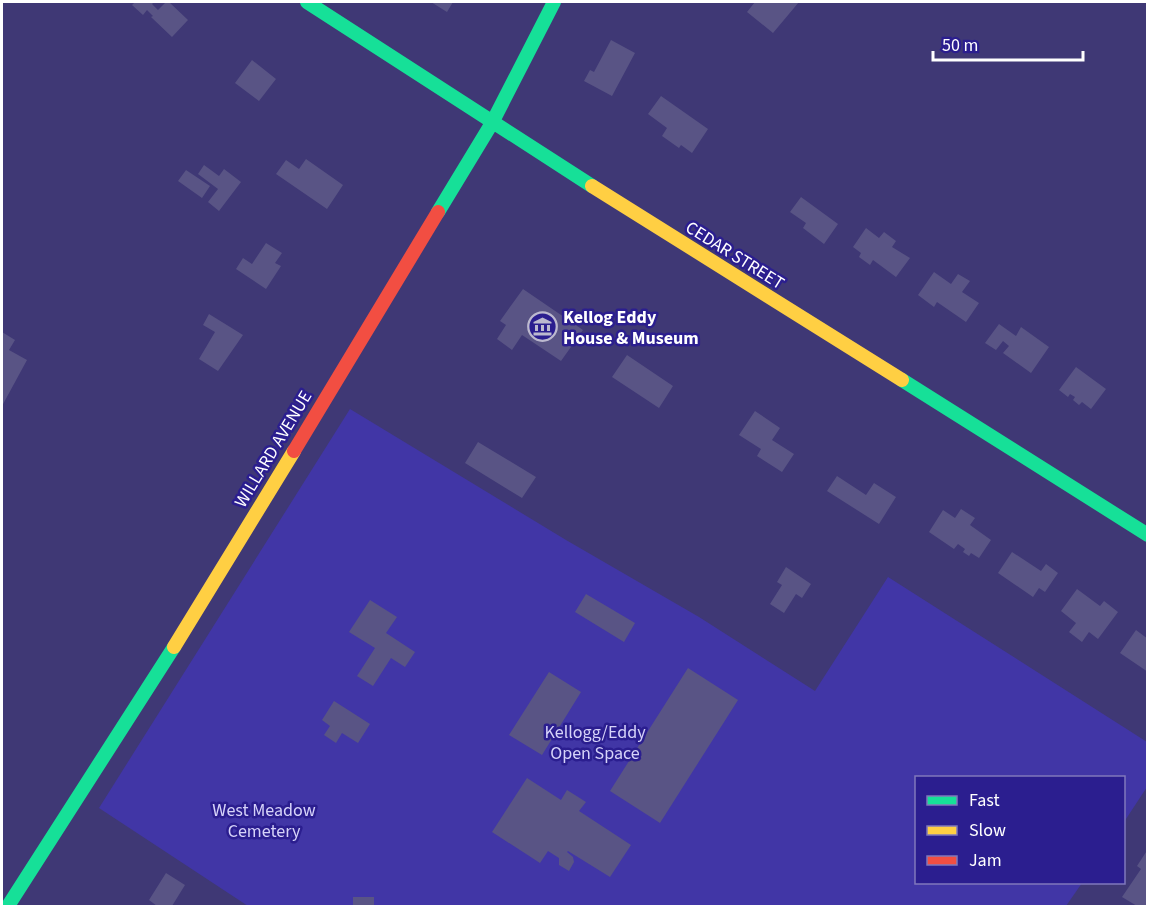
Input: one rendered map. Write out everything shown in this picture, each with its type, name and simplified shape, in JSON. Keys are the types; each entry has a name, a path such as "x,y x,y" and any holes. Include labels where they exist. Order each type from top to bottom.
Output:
{"main road":[{"name":"CEDAR STREET","path":"307,2 492,123 1148,535"},
{"name":"WILLARD AVENUE","path":"8,906 194,616 492,123 554,2"}],"green space":[{"name":"Kellogg/Eddy Open Space","path":"350,409 566,540 699,617 815,691 888,577 1147,742 1147,787 1125,820 1125,776 915,776 915,884 1081,884 1066,906 248,906 99,808"}],"building":[{"path":"135,2 154,2 152,4 158,10 169,2 188,20 172,37 151,17 153,16 147,10 143,15 132,5"},
{"path":"431,2 453,2 447,12"},
{"path":"755,2 799,2 773,33 747,12"},
{"path":"611,40 635,53 612,96 584,81 590,70 594,72"},
{"path":"252,60 276,79 259,101 235,83"},
{"path":"661,96 708,129 692,153 681,145 679,148 662,136 667,128 648,114"},
{"path":"306,159 343,185 327,209 276,174 286,160 299,169"},
{"path":"204,165 219,176 224,169 241,182 219,211 208,202 218,189 198,174"},
{"path":"186,170 210,186 202,198 178,181"},
{"path":"801,197 838,224 824,244 803,228 806,223 790,212"},
{"path":"866,228 879,238 884,232 896,241 892,247 910,258 896,277 873,260 870,265 859,257 861,253 853,247"},
{"path":"266,243 282,253 275,263 281,266 266,289 236,269 243,258 252,264"},
{"path":"934,272 951,284 958,274 970,281 962,292 979,303 966,322 937,302 934,307 918,295"},
{"name":"Kellog Eddy House & Museum","path":"523,289 583,330 561,361 522,335 512,350 497,339 506,325 500,321"},
{"path":"209,314 243,335 218,371 199,359 215,332 203,325"},
{"path":"999,324 1016,336 1021,327 1049,347 1031,373 1003,353 1009,346 1003,341 996,350 985,343"},
{"path":"2,332 15,340 9,350 27,360 2,406"},
{"path":"627,355 673,386 659,408 612,377"},
{"path":"1076,367 1106,389 1091,409 1082,402 1079,405 1073,400 1075,397 1070,394 1068,397 1059,390"},
{"path":"755,411 780,428 772,440 794,454 782,472 757,456 761,449 739,435"},
{"path":"478,442 536,477 522,498 465,463"},
{"path":"837,476 866,495 874,483 896,497 879,524 827,491"},
{"path":"961,509 975,518 970,525 991,540 979,558 971,553 969,556 963,552 965,549 958,544 954,549 929,532 943,510 955,518"},
{"path":"1012,552 1041,571 1046,564 1058,573 1045,592 1039,588 1033,597 998,573"},
{"path":"786,567 811,584 802,598 796,594 784,613 770,604 782,585 777,582"},
{"path":"1077,589 1100,606 1104,601 1118,612 1098,639 1089,632 1082,642 1069,632 1076,623 1061,611"},
{"path":"586,594 635,623 624,642 575,612"},
{"path":"370,600 397,617 386,633 415,652 405,667 391,658 373,686 357,676 375,648 349,632"},
{"path":"1136,630 1148,639 1148,672 1120,653"},
{"path":"688,668 738,700 660,823 610,791"},
{"path":"549,672 581,692 542,755 509,735"},
{"path":"334,701 370,724 358,743 342,733 336,743 324,735 330,726 322,720"},
{"path":"527,778 561,800 567,790 586,802 579,811 631,845 610,877 568,851 574,862 569,871 559,865 559,858 548,851 540,863 492,832"},
{"path":"1148,849 1148,906 1137,906 1122,897 1141,869 1137,866"},
{"path":"166,873 185,885 172,906 157,906 149,900"},
{"path":"353,897 374,897 374,906 353,906"}],"traffic: fast":[{"path":"307,2 592,186"},
{"path":"438,212 492,123 554,2"},
{"path":"902,380 1148,535"},
{"path":"8,906 174,647"}],"traffic: slow":[{"path":"592,186 902,380"},
{"path":"174,647 294,451"}],"traffic: jam":[{"path":"294,451 438,212"}],"place":[{"name":"Kellog Eddy House & Museum","path":"542,327"}],"park label":[{"name":"West Meadow Cemetery","path":"264,820"}]}
